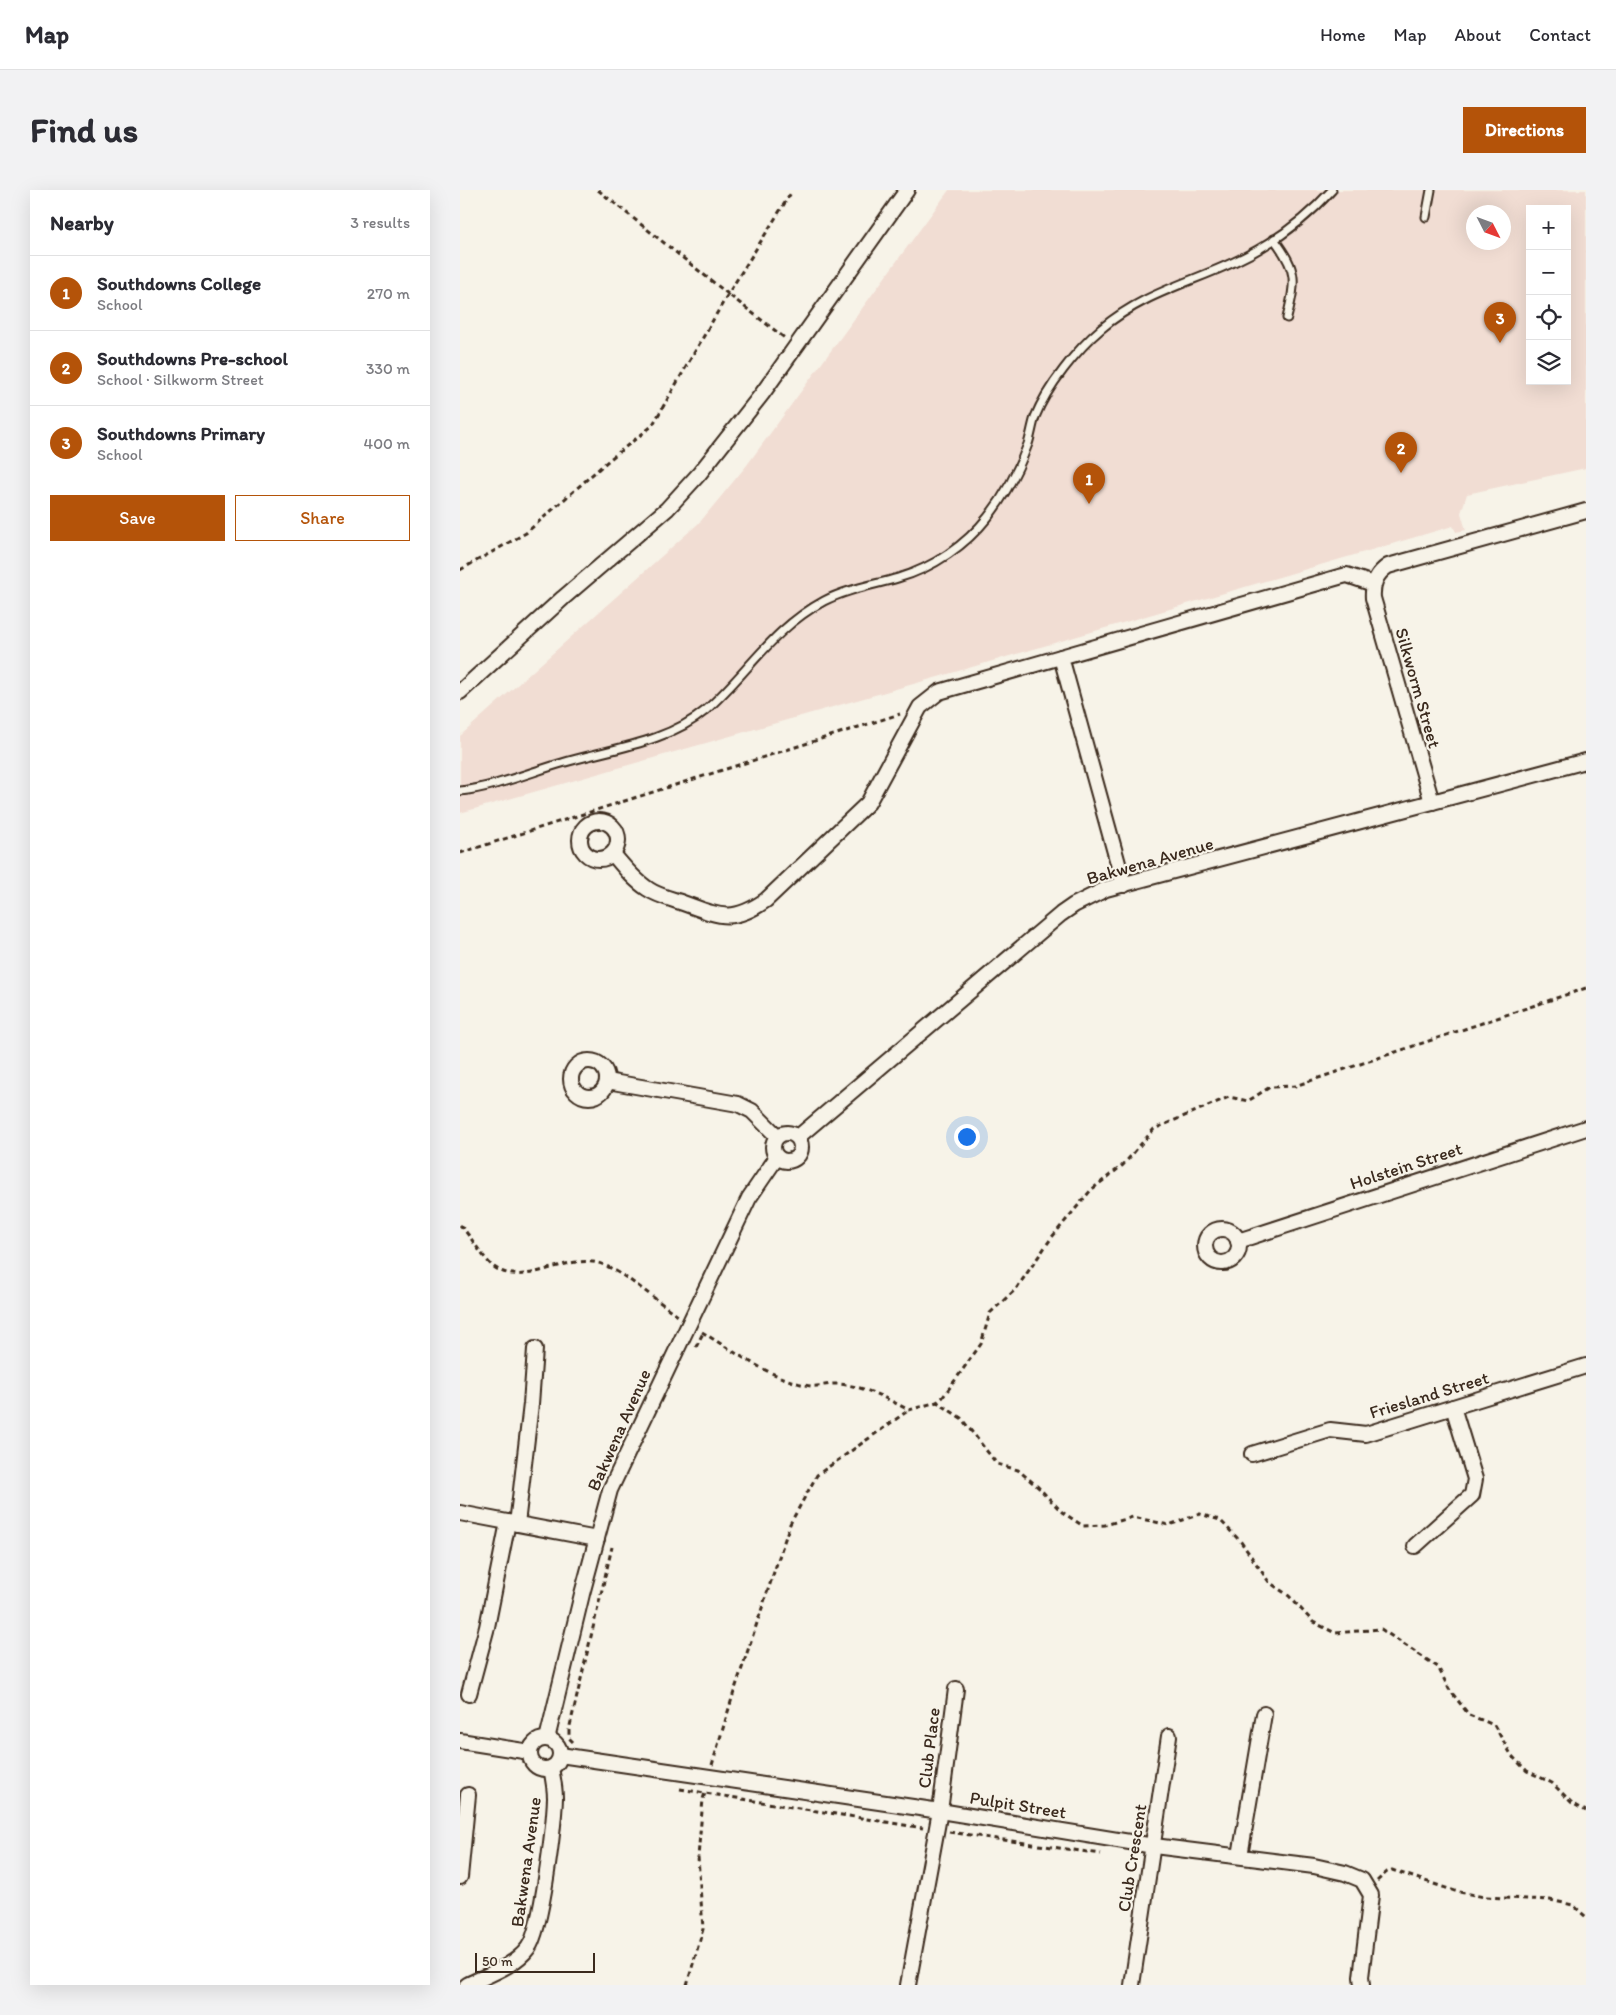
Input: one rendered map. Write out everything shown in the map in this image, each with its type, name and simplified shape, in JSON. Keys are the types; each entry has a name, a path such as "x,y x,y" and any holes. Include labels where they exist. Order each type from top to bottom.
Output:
{"street":[{"path":"460,692 563,598 667,509 699,474 735,428 907,190"},
{"path":"613,854 641,884 658,894 714,914 738,915 750,911 766,900 868,803 920,707 939,692 1347,575 1373,584 1380,573 1388,566 1586,510"},
{"name":"Silkworm Street","path":"1373,584 1373,598 1432,802"},
{"path":"1061,657 1124,885"},
{"name":"Bakwena Avenue","path":"798,1137 1061,914 1087,898 1124,885 1586,761"},
{"path":"607,1081 738,1104 752,1111 777,1136"},
{"name":"Holstein Street","path":"1238,1241 1586,1128"},
{"path":"787,1133 798,1137 801,1146 800,1153 795,1158 785,1161 776,1156 772,1146 777,1136 787,1133"},
{"name":"Bakwena Avenue","path":"547,1739 582,1594 610,1490 749,1198 776,1156"},
{"path":"469,1694 513,1523 531,1404 535,1349"},
{"name":"Friesland Street","path":"1252,1454 1330,1430 1366,1434 1586,1366"},
{"path":"1415,1546 1474,1491 1476,1479 1453,1407"},
{"path":"460,1513 597,1539"},
{"name":"Club Place","path":"940,1811 956,1689"},
{"path":"1240,1856 1264,1714"},
{"name":"Club Crescent","path":"1132,1985 1169,1736"},
{"path":"547,1739 558,1744 560,1755 558,1763 552,1768 544,1769 536,1766 531,1760 530,1752 536,1742 547,1739"},
{"path":"460,1741 530,1752"},
{"name":"Pulpit Street","path":"560,1755 940,1811 1154,1846 1314,1866 1345,1873 1362,1880 1368,1889"},
{"name":"Bakwena Avenue","path":"467,1985 514,1960 525,1951 532,1941 539,1920 555,1802 552,1768"},
{"path":"460,1876 468,1795"},
{"path":"908,1985 940,1811"},
{"path":"1362,1985 1361,1977 1371,1904 1368,1889"}],"lane":[{"path":"460,790 628,745 670,732 685,725 705,711 785,628 825,601 847,592 903,577 930,566 952,553 988,518 1005,494 1027,446 1035,417 1047,394 1074,356 1098,331 1122,312 1143,300 1238,260 1274,239 1294,226 1332,190"},
{"path":"1426,217 1432,190"},
{"path":"1274,239 1284,253 1294,276 1294,289 1287,318"}],"path":[{"path":"598,190 795,346"},
{"path":"460,570 526,533 609,460 652,426 728,294 791,193"},
{"path":"460,853 920,707"},
{"path":"1586,988 1295,1086 1270,1087 1248,1101 1229,1097 1154,1129 1123,1164 1092,1190 1052,1237 1016,1289 990,1313 981,1344 943,1397 937,1402 961,1418 997,1464 1018,1470 1038,1487 1062,1512 1083,1526 1105,1525 1133,1516 1169,1525 1200,1514 1220,1520 1241,1542 1269,1582 1289,1596 1312,1622 1335,1633 1382,1629 1438,1667 1449,1689 1469,1715 1494,1725 1512,1756 1528,1771 1552,1783 1572,1803 1586,1811"},
{"path":"692,1355 703,1333"},
{"path":"687,1985 703,1929 698,1857 703,1799 733,1695 790,1524 817,1475 909,1410"},
{"path":"575,1744 569,1738 569,1730 614,1538"},
{"path":"677,1789 1102,1854"},
{"path":"1368,1889 1387,1872 1392,1870 1455,1891 1484,1897 1550,1900 1572,1905 1586,1917"}],"shaded area":[{"path":"949,190 1586,190 1586,468 1467,494 1461,513 1466,530 1456,532 1453,526 938,677 460,813 460,736 700,522 747,465"}],"place":[{"name":"Southdowns Primary","path":"1500,343"},
{"name":"Southdowns Pre-school","path":"1401,473"},
{"name":"Southdowns College","path":"1089,504"}]}
